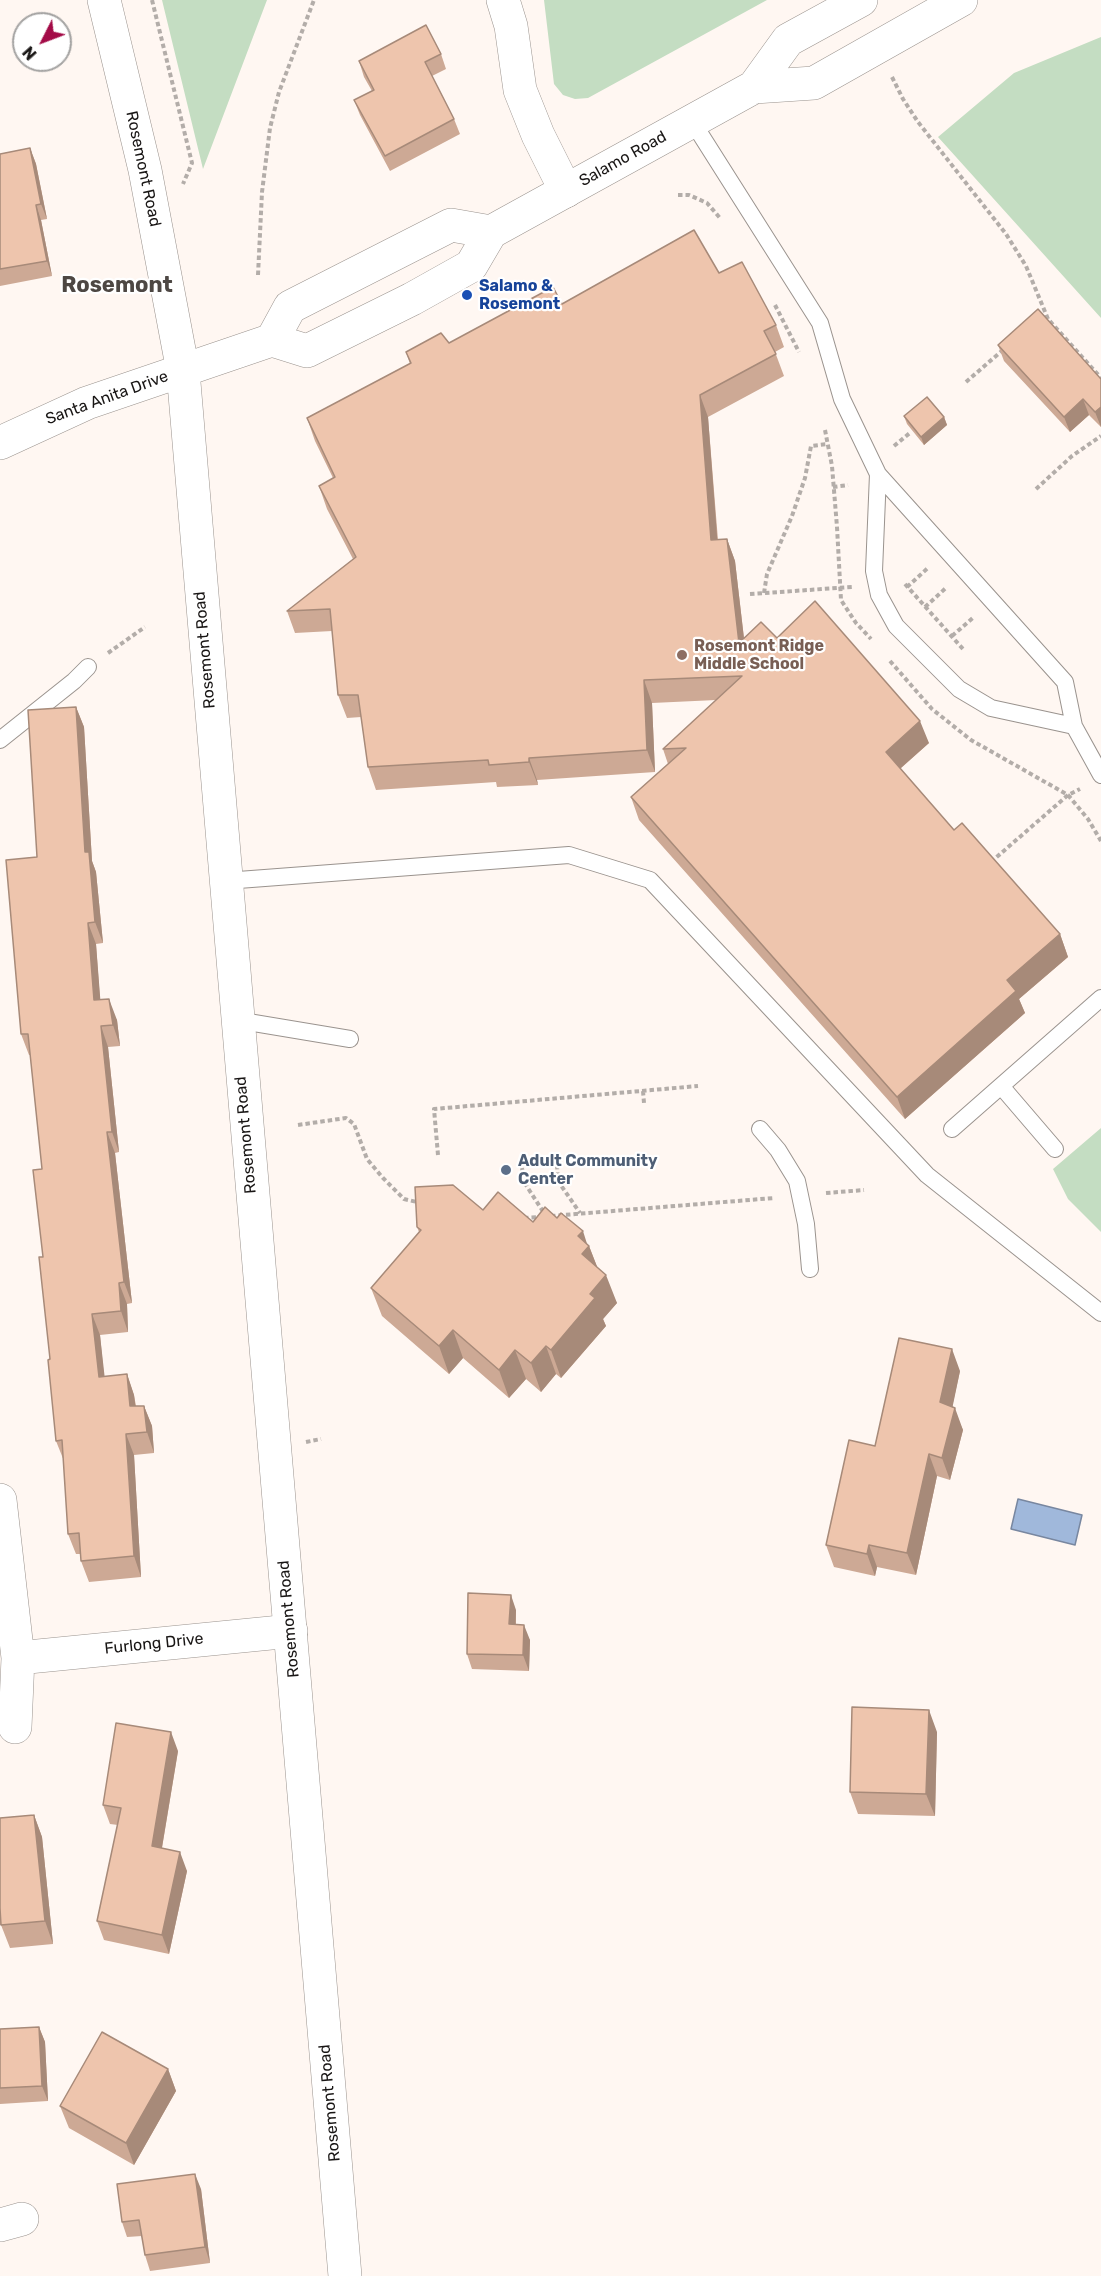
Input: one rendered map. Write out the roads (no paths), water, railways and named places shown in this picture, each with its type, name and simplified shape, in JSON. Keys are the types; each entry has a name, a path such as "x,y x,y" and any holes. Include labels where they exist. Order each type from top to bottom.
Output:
{"main road":[{"name":"Rosemont Road","path":"104,0 145,170 183,371 236,1020 291,1631 345,2276"},
{"path":"503,0 512,26 520,90 537,135 566,191"},
{"name":"Salamo Road","path":"754,87 788,40 861,0"},
{"name":"Salamo Road","path":"491,232 754,87 814,83 961,0"},
{"path":"183,371 272,340 307,351 362,325 471,266 491,232 450,225 290,307 272,340"},
{"name":"Santa Anita Drive","path":"0,443 87,403 183,371"},
{"path":"0,1500 18,1658 15,1727"},
{"name":"Furlong Drive","path":"18,1658 291,1631"}],"lane":[{"path":"692,121 820,324 842,399 878,474 1065,682 1074,726 1101,775"},
{"path":"878,474 874,570 879,595 896,626 958,689 991,708 1074,726"},
{"path":"0,740 74,681 88,667"},
{"path":"225,881 569,855 650,880 927,1175 1101,1313"},
{"path":"952,1129 1101,998"},
{"path":"236,1020 350,1040"},
{"path":"1001,1086 1055,1149"},
{"path":"760,1130 778,1150 797,1181 806,1224 810,1269"}],"water":[{"path":"1018,1499 1082,1515 1075,1545 1011,1529"}],"place":[{"name":"Salamo & Rosemont","path":"467,295"},
{"name":"Rosemont Ridge Middle School","path":"682,655"},
{"name":"Adult Community Center","path":"506,1170"}],"district":[{"name":"Rosemont","path":"117,286"}]}
